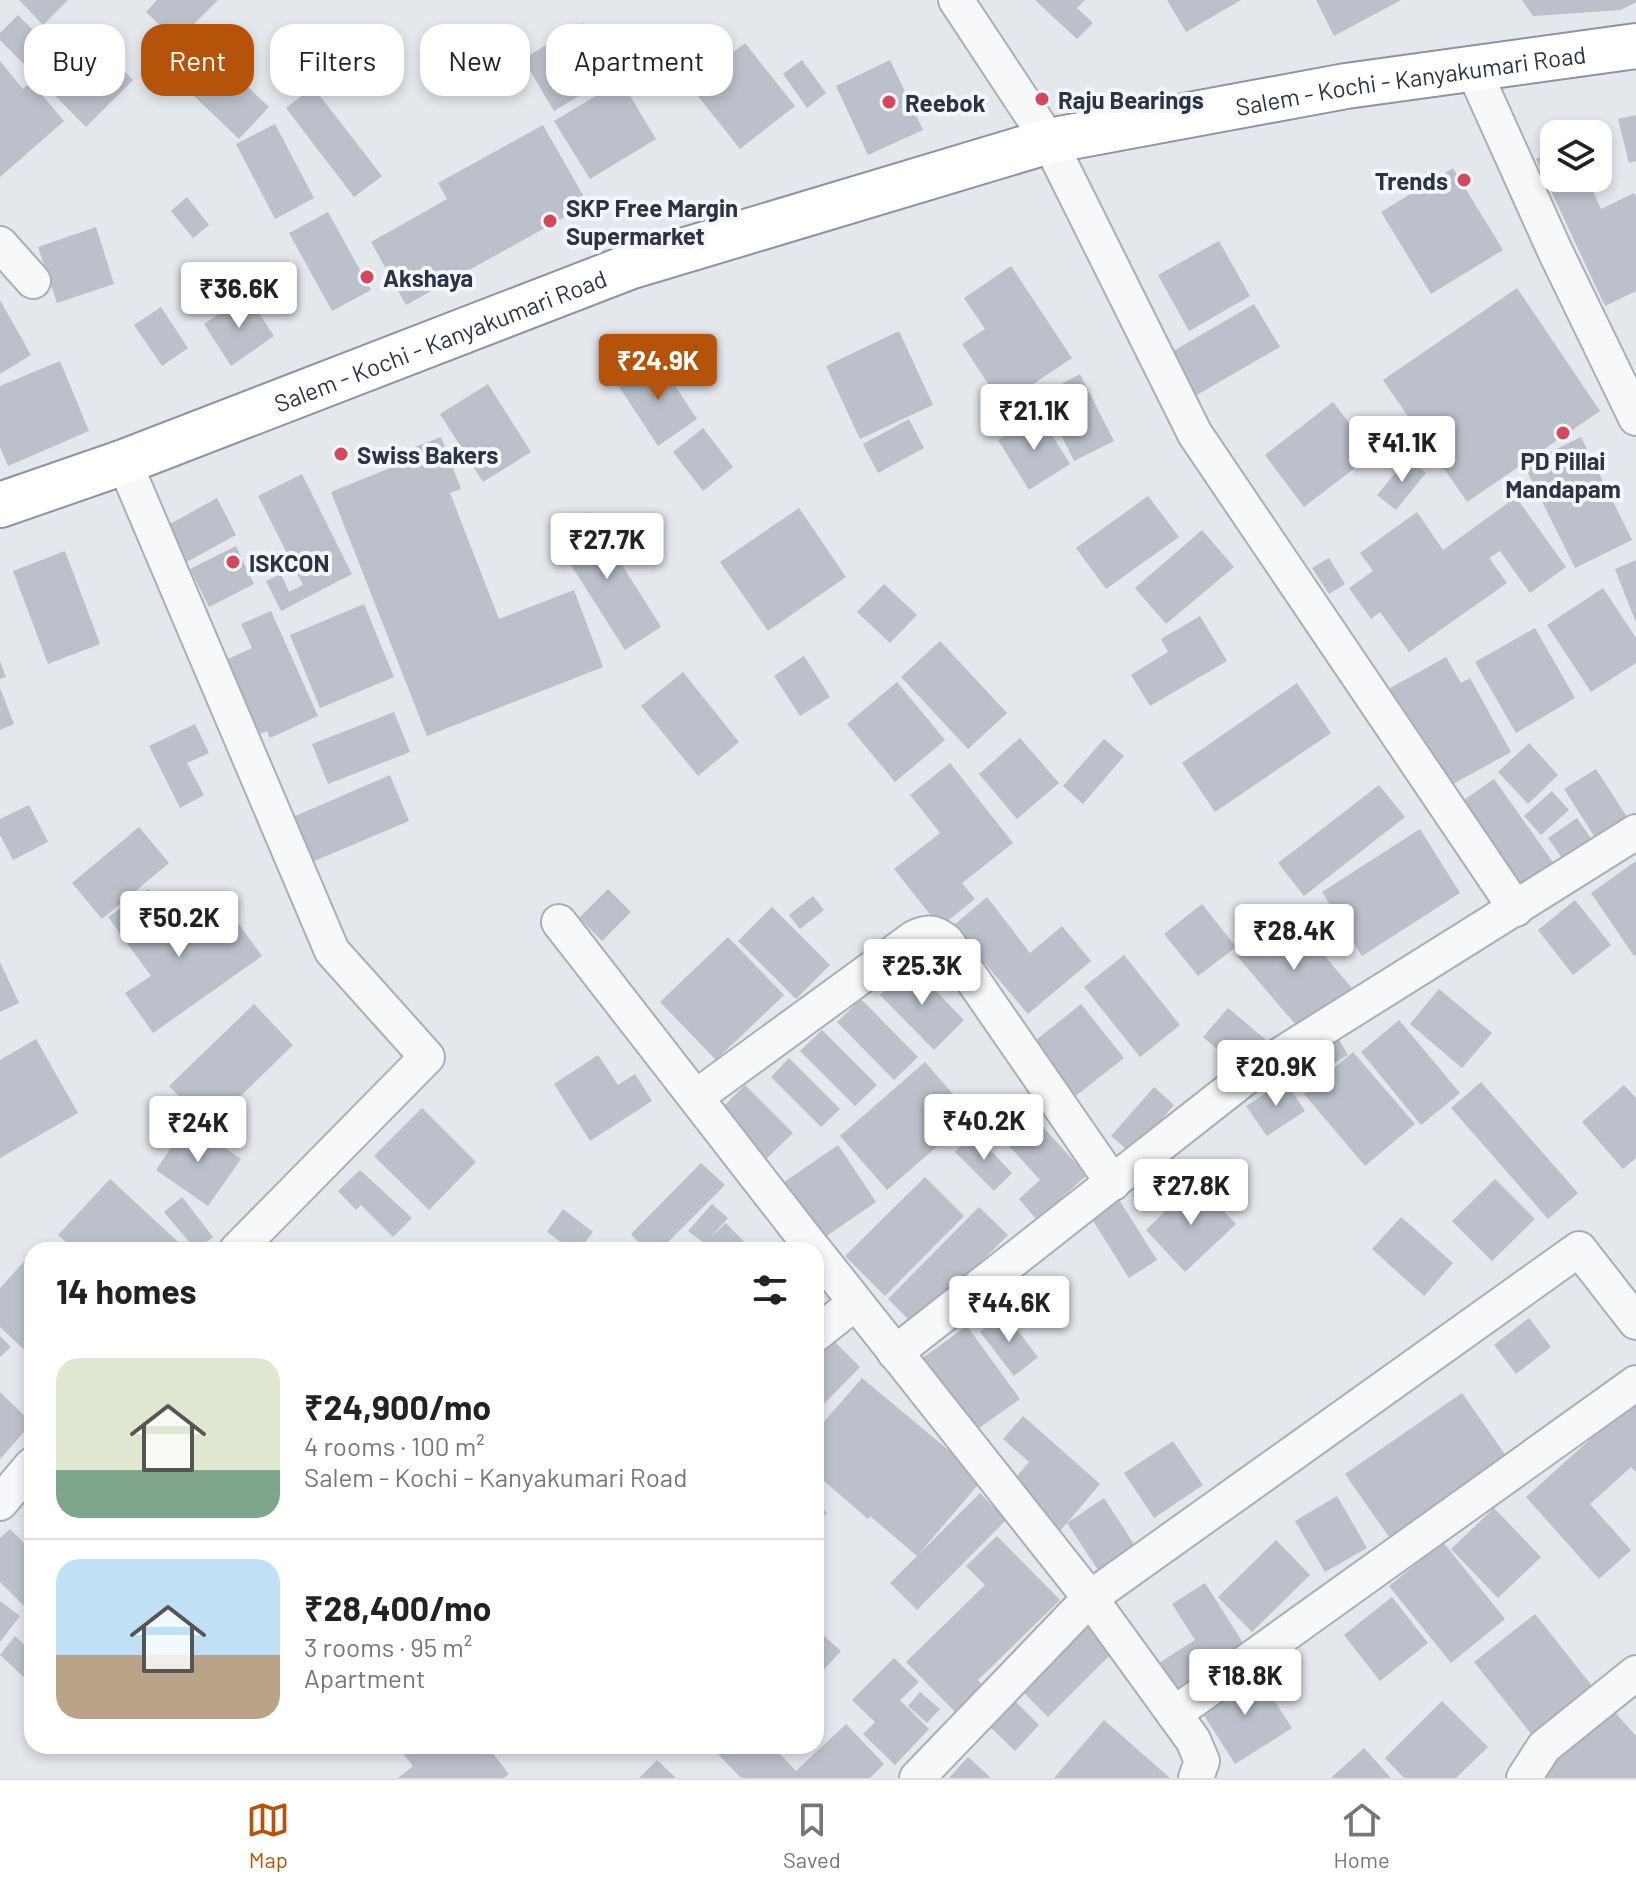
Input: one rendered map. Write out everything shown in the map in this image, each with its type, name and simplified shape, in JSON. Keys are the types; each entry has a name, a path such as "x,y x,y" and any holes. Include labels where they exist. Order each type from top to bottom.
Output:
{"highway":[{"name":"Salem - Kochi - Kanyakumari Road","path":"0,505 124,462 629,267 1049,141 1346,86 1636,46"}],"street":[{"path":"956,0 1049,141 1195,434 1516,909"},
{"path":"1473,69 1555,251 1636,418"},
{"path":"0,244 33,281"},
{"path":"124,462 332,951 427,1057 245,1242"},
{"path":"895,1353 1250,1074 1636,832"},
{"path":"559,922 808,1242"},
{"path":"696,1097 914,938 925,932 936,933 946,941 1113,1183"},
{"path":"917,1778 1090,1598 1579,1249 1636,1322"},
{"path":"824,1263 1090,1598 1193,1740 1202,1761 1196,1778"},
{"path":"824,1328 855,1303"},
{"path":"1174,1714 1636,1383"},
{"path":"0,1503 24,1474"},
{"path":"1523,1777 1544,1747 1636,1673"}],"building":[{"path":"19,0 68,0 44,24"},
{"path":"157,0 218,0 194,24 159,24 146,12"},
{"path":"1035,0 1085,0 1077,8 1093,23 1077,39"},
{"path":"1167,0 1241,0 1186,32"},
{"path":"1316,0 1401,0 1334,36"},
{"path":"1522,0 1636,2 1621,10 1533,16"},
{"path":"18,15 27,24 24,24 24,64 0,40 0,33"},
{"path":"745,43 795,106 740,149 698,96 733,96 733,52"},
{"path":"546,45 546,96 579,96 554,111 530,71 530,55"},
{"path":"802,60 826,93 807,108 783,74"},
{"path":"890,60 923,130 868,155 836,86"},
{"path":"0,61 24,88 24,96 43,96 64,121 0,177"},
{"path":"125,72 133,80 125,88"},
{"name":"Raju Bearings","path":"1045,91 1048,105 1039,107 1035,94"},
{"path":"254,93 269,107 239,139 194,96 254,96"},
{"path":"55,96 117,96 86,127"},
{"path":"301,96 320,96 382,176 354,197 286,108"},
{"path":"596,96 630,96 656,139 590,179 554,121"},
{"path":"1636,115 1636,161 1629,163 1618,119"},
{"path":"275,124 314,198 275,219 236,144"},
{"path":"543,125 588,204 406,305 371,242 447,199 438,183"},
{"path":"1453,168 1503,250 1431,294 1381,212"},
{"path":"1551,192 1593,192 1601,209 1634,193 1636,197 1636,291 1605,306"},
{"path":"187,197 209,225 193,238 171,211"},
{"path":"328,212 371,290 332,311 289,233"},
{"path":"96,227 114,284 57,303 38,247"},
{"path":"1219,241 1250,296 1189,331 1158,275"},
{"path":"1011,266 1072,358 1002,405 962,344 985,329 964,298"},
{"path":"1517,288 1600,411 1467,502 1383,380"},
{"path":"247,295 274,336 231,366 204,324"},
{"path":"0,300 31,355 0,374"},
{"path":"1254,304 1280,347 1195,396 1170,353"},
{"path":"161,307 188,348 162,366 134,325"},
{"path":"899,331 933,405 860,439 826,366"},
{"path":"657,359 697,419 658,446 618,385"},
{"path":"60,361 89,431 8,466 0,447 0,386"},
{"path":"1080,374 1114,441 1074,461 1041,395"},
{"path":"488,384 531,452 483,482 440,414"},
{"path":"1333,402 1373,454 1304,507 1265,455"},
{"path":"1039,414 1070,464 1029,490 998,440"},
{"path":"909,419 924,448 878,473 863,444"},
{"path":"703,428 733,467 703,491 673,452"},
{"path":"441,437 461,489 450,493 499,619 574,590 603,667 427,736 331,492 407,461 404,451"},
{"path":"1581,437 1632,540 1575,568 1524,465"},
{"path":"1408,458 1426,473 1396,510 1377,495"},
{"path":"302,474 352,574 281,611 266,581 281,574 289,592 303,585 258,496"},
{"path":"1148,496 1179,537 1106,589 1076,548"},
{"path":"1516,497 1566,567 1530,593 1500,551 1489,558 1507,583 1409,652 1380,612 1371,619 1349,588 1373,571 1360,553 1417,512 1443,550"},
{"path":"217,498 236,535 181,565 161,529"},
{"path":"799,508 846,577 768,631 720,562"},
{"path":"589,512 661,627 625,650 552,535"},
{"path":"1202,530 1234,567 1166,624 1135,588"},
{"path":"236,546 254,584 209,607 190,569"},
{"path":"65,551 100,644 48,664 13,571"},
{"path":"1329,558 1345,584 1329,594 1312,568"},
{"path":"1636,560 1636,623 1615,569"},
{"path":"884,584 917,615 890,643 857,612"},
{"path":"1603,588 1636,638 1636,663 1591,692 1547,625"},
{"path":"364,604 394,677 320,708 290,635"},
{"path":"271,611 318,716 270,738 267,731 253,737 219,663 252,648 241,624"},
{"path":"1200,616 1227,661 1150,706 1131,675 1168,652 1161,639"},
{"path":"1535,628 1575,698 1516,733 1475,662"},
{"path":"940,641 1007,713 968,749 901,677"},
{"path":"804,656 830,697 800,716 774,676"},
{"path":"1446,657 1461,683 1470,678 1511,752 1444,789 1390,688"},
{"path":"0,661 6,677 0,679"},
{"path":"683,672 739,742 698,776 641,706"},
{"path":"897,682 945,740 895,782 847,724"},
{"path":"1297,683 1331,733 1215,812 1182,763"},
{"path":"0,688 14,724 0,730"},
{"path":"394,712 410,752 328,784 312,744"},
{"path":"195,724 209,753 187,763 204,795 180,808 149,746"},
{"path":"1020,738 1059,783 1017,819 979,774"},
{"path":"1104,739 1124,756 1083,804 1063,786"},
{"path":"1529,743 1558,775 1528,804 1498,772"},
{"path":"950,763 1013,843 962,883 975,899 940,927 894,869 940,833 910,795"},
{"path":"1596,769 1627,817 1596,839 1564,789"},
{"path":"390,775 409,821 312,862 293,817"},
{"path":"1494,779 1555,865 1515,893 1454,807"},
{"path":"1379,785 1405,817 1304,896 1278,863"},
{"path":"1552,791 1569,810 1541,835 1524,816"},
{"path":"29,805 48,842 13,860 0,835 0,819"},
{"path":"1577,818 1595,844 1566,864 1548,838"},
{"path":"139,827 169,863 102,919 72,883"},
{"path":"1420,829 1460,893 1362,956 1322,892"},
{"path":"1636,861 1636,954 1634,956 1591,893"},
{"path":"148,889 186,943 230,912 262,956 153,1033 125,993 151,976 108,917"},
{"path":"608,889 631,912 602,941 579,918"},
{"path":"813,896 824,910 800,929 789,915"},
{"path":"987,897 1030,953 1062,926 1091,961 1028,1014 953,926"},
{"path":"1575,900 1611,945 1573,975 1538,930"},
{"path":"1202,904 1236,947 1198,976 1164,934"},
{"path":"772,907 830,965 796,999 738,941"},
{"path":"1288,913 1352,988 1301,1031 1237,956"},
{"path":"728,937 784,995 716,1060 660,1002"},
{"path":"1124,955 1180,1025 1140,1057 1084,987"},
{"path":"0,962 19,1003 0,1012"},
{"path":"911,965 964,1020 934,1050 880,995"},
{"path":"1439,989 1492,1033 1462,1068 1410,1024"},
{"path":"861,999 918,1057 894,1080 837,1022"},
{"path":"254,1004 293,1045 209,1127 169,1086"},
{"path":"1081,1004 1124,1058 1068,1102 1026,1048"},
{"path":"1228,1008 1265,1039 1240,1069 1203,1037"},
{"path":"1399,1020 1460,1093 1421,1125 1361,1052"},
{"path":"822,1030 877,1085 855,1106 800,1051"},
{"path":"1333,1030 1348,1055 1302,1082 1288,1057"},
{"path":"36,1039 78,1113 0,1158 0,1060"},
{"path":"1353,1052 1415,1124 1365,1166 1304,1094"},
{"path":"598,1055 618,1085 635,1074 652,1101 590,1141 554,1084"},
{"path":"789,1058 840,1109 821,1127 771,1077"},
{"path":"925,1062 972,1116 887,1190 840,1136"},
{"path":"1285,1081 1305,1111 1267,1136 1246,1106"},
{"path":"1481,1082 1578,1193 1548,1219 1451,1108"},
{"path":"745,1085 793,1133 764,1161 717,1113"},
{"path":"1624,1085 1636,1098 1636,1158 1623,1169 1582,1122"},
{"path":"1154,1087 1174,1105 1132,1154 1111,1136"},
{"path":"422,1108 476,1162 429,1210 374,1156"},
{"path":"1028,1111 1087,1175 1037,1220 1019,1199 1040,1180 1000,1136"},
{"path":"188,1122 241,1159 208,1206 156,1170"},
{"path":"974,1133 1012,1173 994,1191 955,1152"},
{"path":"838,1145 876,1202 814,1242 777,1187"},
{"path":"701,1163 725,1185 668,1242 638,1242 631,1234"},
{"path":"360,1170 412,1218 393,1237 361,1205 356,1210 338,1191"},
{"path":"925,1177 964,1216 885,1296 845,1256"},
{"path":"110,1179 178,1242 66,1242 58,1235"},
{"path":"1495,1179 1535,1219 1492,1261 1452,1221"},
{"path":"1196,1181 1236,1224 1185,1272 1146,1230"},
{"path":"1116,1195 1157,1260 1129,1278 1088,1213"},
{"path":"182,1197 213,1237 206,1242 189,1242 164,1212"},
{"path":"712,1204 728,1218 710,1238 726,1223 744,1242 702,1242 688,1231"},
{"path":"979,1207 1008,1235 916,1327 888,1299"},
{"path":"563,1209 593,1232 585,1242 561,1242 547,1232"},
{"path":"1401,1217 1453,1263 1424,1296 1372,1249"},
{"path":"24,1262 24,1350 0,1327 0,1288"},
{"path":"1004,1313 1038,1357 1014,1376 980,1332"},
{"path":"1529,1318 1551,1347 1516,1374 1494,1345"},
{"path":"967,1326 1020,1399 969,1435 917,1362"},
{"path":"828,1335 860,1367 824,1404 824,1339"},
{"path":"0,1336 11,1347 0,1357"},
{"path":"862,1378 983,1479 917,1556 824,1481 824,1422"},
{"path":"0,1392 24,1415 24,1432 0,1459"},
{"path":"1462,1393 1511,1463 1394,1544 1345,1474"},
{"path":"1636,1398 1636,1472 1631,1467 1590,1504 1631,1550 1599,1579 1526,1497"},
{"path":"1023,1416 1100,1484 1057,1534 1006,1489 1029,1462 1003,1439"},
{"path":"1173,1441 1203,1485 1154,1518 1124,1473"},
{"path":"980,1493 1006,1520 917,1610 890,1583"},
{"path":"1337,1496 1367,1548 1325,1572 1295,1521"},
{"path":"1104,1498 1141,1555 1104,1579 1067,1523"},
{"path":"1494,1508 1541,1557 1498,1598 1451,1549"},
{"path":"10,1529 24,1543 24,1606 0,1582 0,1538"},
{"path":"997,1536 1060,1600 978,1680 985,1688 958,1715 906,1662 985,1585 966,1566"},
{"path":"1276,1540 1310,1575 1252,1632 1218,1597"},
{"path":"1443,1542 1505,1619 1451,1663 1389,1586"},
{"path":"1205,1583 1247,1649 1173,1696 1154,1666 1195,1640 1172,1604"},
{"path":"1392,1597 1428,1643 1380,1681 1344,1635"},
{"path":"0,1601 20,1616 0,1642"},
{"path":"1535,1614 1596,1691 1536,1740 1474,1662"},
{"path":"1087,1626 1113,1652 1048,1717 1023,1692"},
{"path":"15,1636 24,1644 24,1677 0,1655"},
{"path":"824,1636 841,1651 824,1669"},
{"path":"894,1658 919,1682 900,1700 929,1729 895,1765 863,1734 875,1722 852,1700"},
{"path":"1255,1670 1292,1728 1235,1764 1198,1706"},
{"path":"920,1692 940,1709 927,1723 908,1706"},
{"path":"1013,1699 1039,1725 1015,1751 988,1725"},
{"path":"1442,1701 1488,1747 1456,1778 1404,1778 1385,1758"},
{"path":"1611,1708 1636,1736 1636,1778 1544,1778 1539,1773"},
{"path":"1104,1720 1170,1778 1054,1778"},
{"path":"846,1724 884,1764 870,1778 741,1778 718,1754 780,1754 796,1771 814,1754 824,1754 824,1745"},
{"path":"1364,1748 1391,1778 1331,1778"},
{"path":"403,1754 493,1754 509,1774 504,1778 398,1778 413,1766"},
{"path":"968,1757 991,1778 949,1778"},
{"path":"657,1760 676,1778 639,1778"}],"place":[{"name":"Raju Bearings","path":"1042,99"},
{"name":"Reebok","path":"889,102"},
{"name":"Trends","path":"1464,180"},
{"name":"SKP Free Margin Supermarket","path":"550,221"},
{"name":"Akshaya","path":"367,277"},
{"name":"PD Pillai Mandapam","path":"1563,433"},
{"name":"Swiss Bakers","path":"341,454"},
{"name":"ISKCON","path":"233,562"}]}
